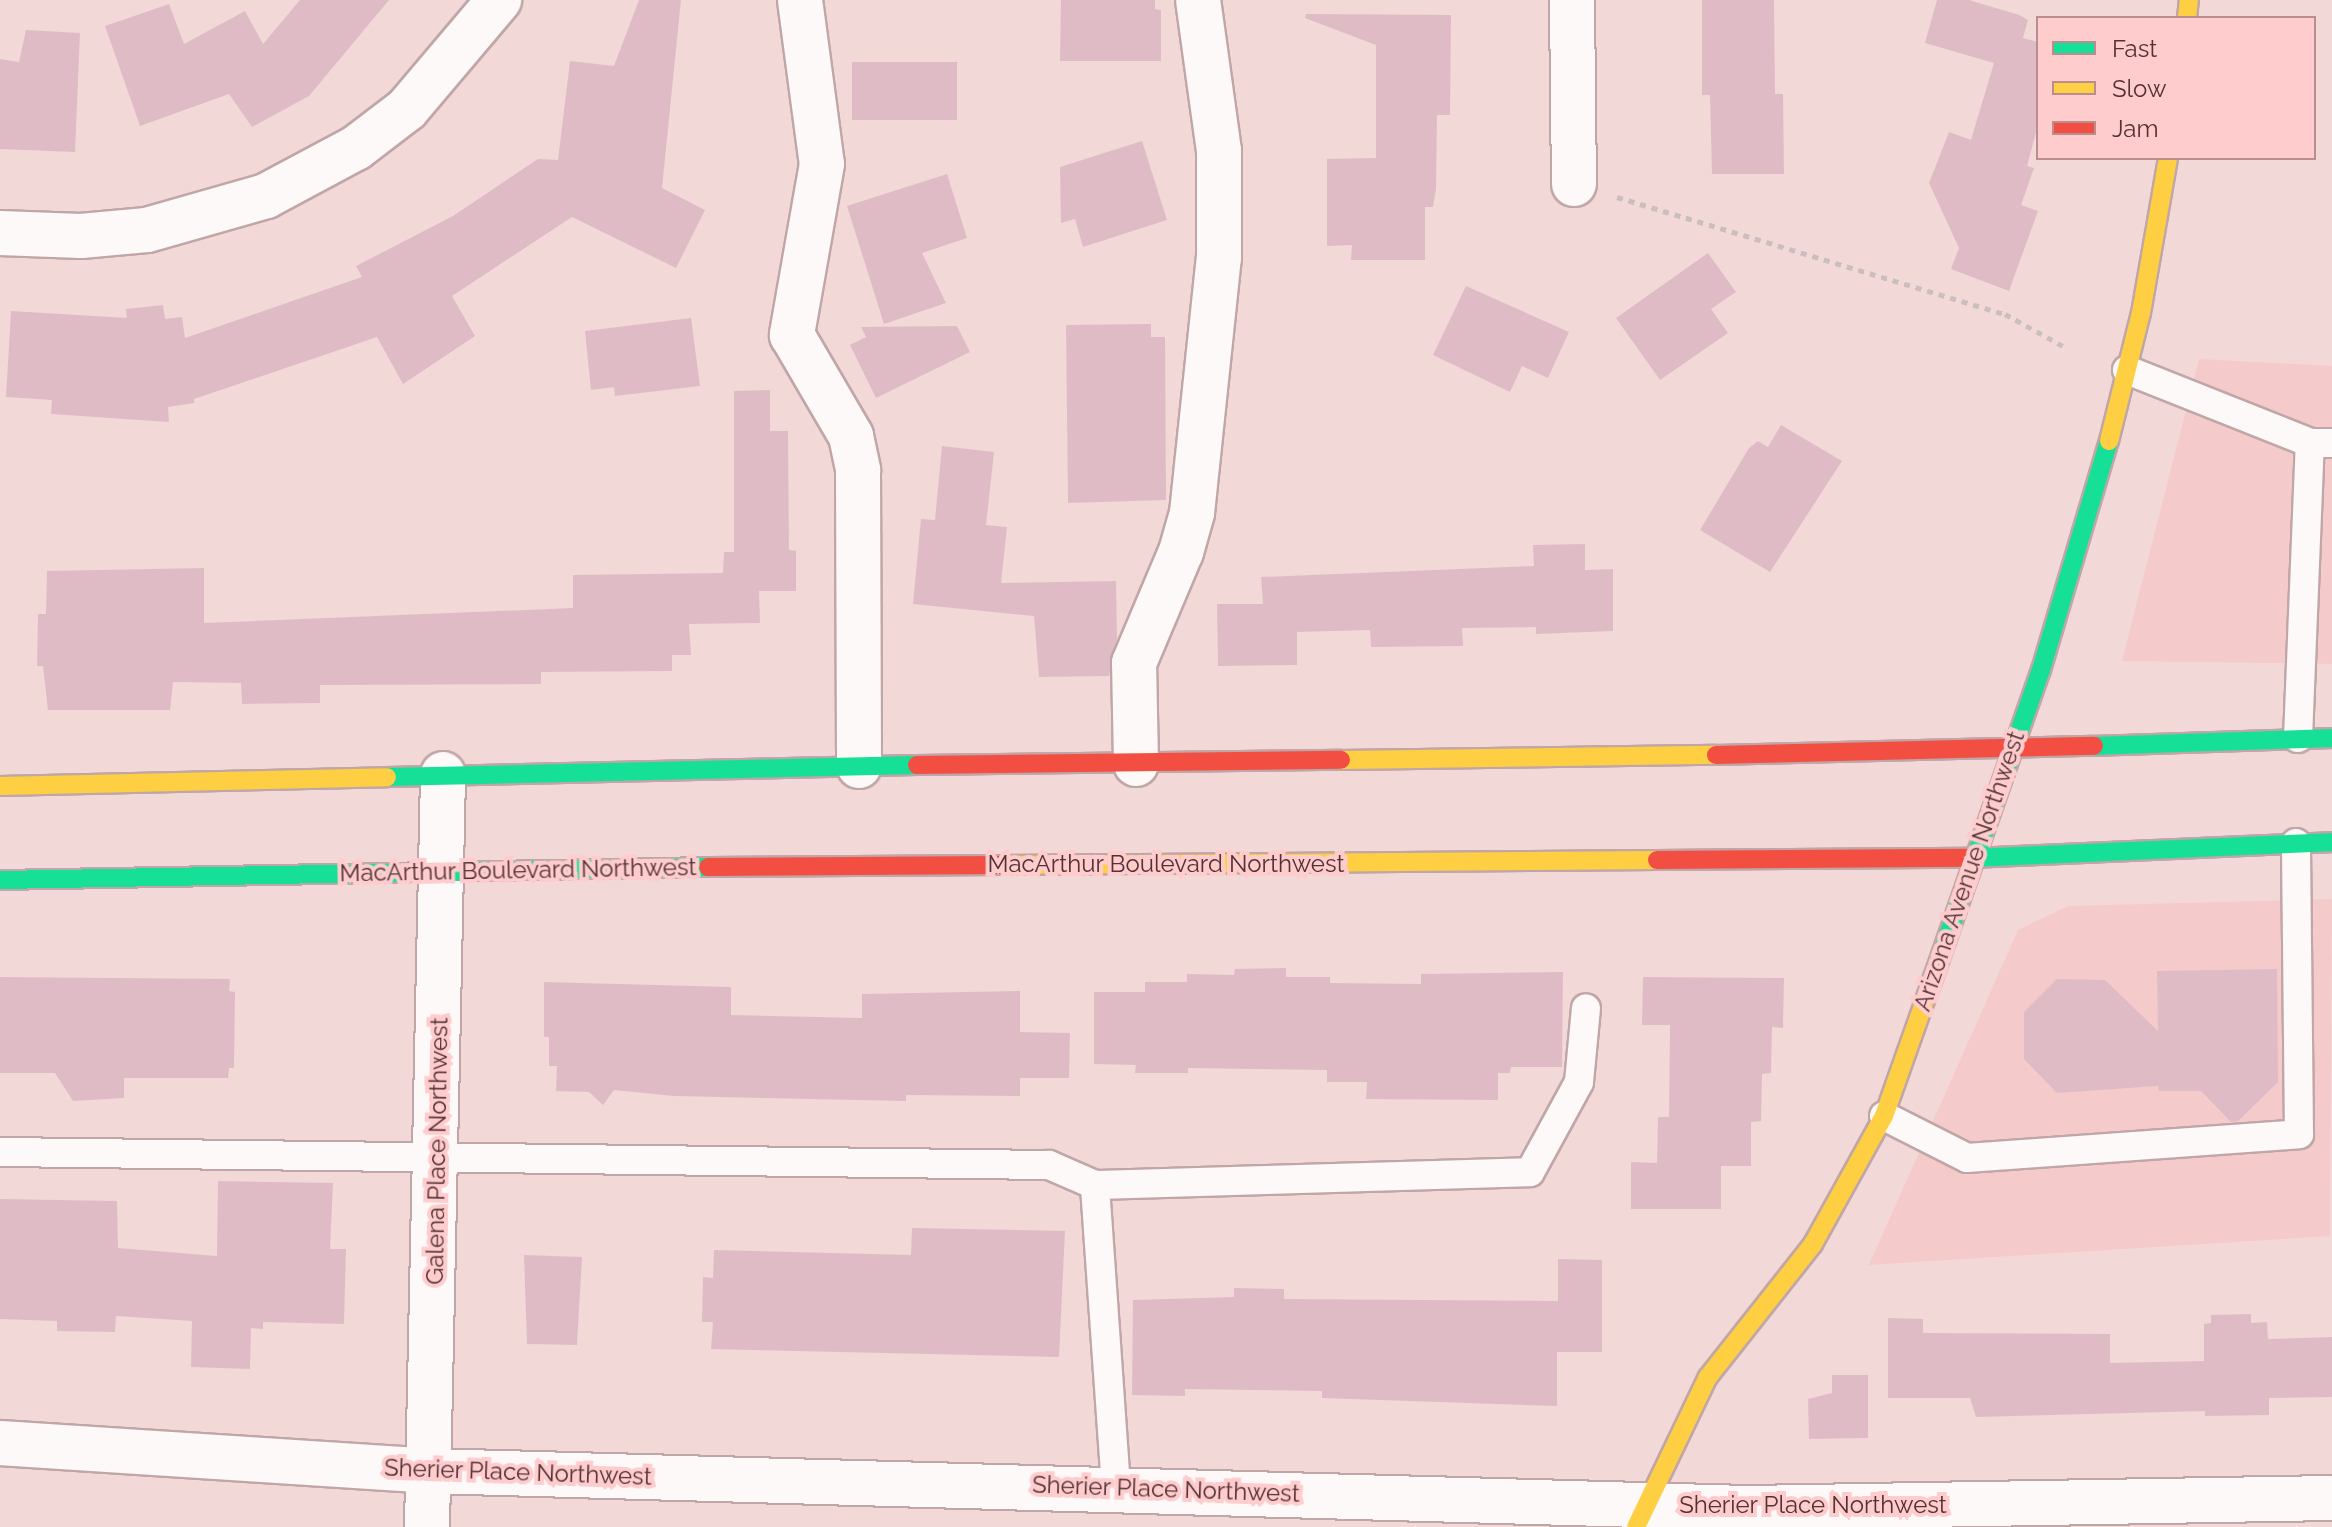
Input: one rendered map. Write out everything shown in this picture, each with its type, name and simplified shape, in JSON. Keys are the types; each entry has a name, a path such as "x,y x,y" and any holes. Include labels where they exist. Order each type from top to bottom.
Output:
{"main road":[{"name":"Arizona Avenue Northwest","path":"1640,1516 1708,1377 1813,1244 1884,1116 2050,641 2127,370 2168,160"},
{"path":"0,786 443,774 1136,764 2332,738"},
{"name":"MacArthur Boulevard Northwest","path":"0,880 441,870 1975,858 2332,842"}],"street":[{"path":"0,233 81,236 147,230 266,196 356,148 407,109 499,0"},
{"path":"800,0 822,164 792,335 851,436 858,470 859,766"},
{"path":"1136,764 1134,663 1181,552 1192,513 1219,258 1219,151 1198,0"},
{"path":"1572,0 1574,184"},
{"name":"Galena Place Northwest","path":"427,1527 438,1157 443,774"},
{"name":"Sherier Place Northwest","path":"0,1443 430,1471 1116,1487 1640,1516 1748,1508 2332,1498"}],"lane":[{"path":"2127,370 2321,443 2298,738"},
{"path":"1884,1116 1967,1158 2299,1134 2296,843"},
{"path":"0,1152 1049,1165 1095,1185 1530,1172 1579,1082 1586,1008"},
{"path":"1095,1185 1116,1487"}],"path":[{"path":"1574,184 2005,314 2063,346"}],"shaded area":[{"path":"2199,359 2332,366 2332,664 2122,661"},
{"path":"2332,899 2330,1236 1869,1265 2018,930 2068,906"}],"building":[{"path":"300,0 389,0 309,96 252,127 229,94 140,126 105,26 169,4 184,44 245,11 263,44"},
{"path":"639,0 681,0 662,188 705,210 676,268 572,217 452,296 475,336 403,384 377,337 194,399 194,403 168,407 169,422 51,414 52,400 6,397 11,311 127,318 126,309 163,305 165,319 182,317 185,338 362,277 356,266 453,216 538,159 558,160 570,61 614,66"},
{"path":"1061,0 1155,0 1155,9 1161,10 1161,61 1060,61"},
{"path":"1702,0 1774,0 1775,94 1783,94 1784,174 1712,174 1710,95 1702,95"},
{"path":"1937,0 1969,0 2019,15 2028,20 2023,38 2036,41 2036,132 2027,166 2034,168 2021,205 2038,211 2009,291 1951,269 1959,248 1929,183 1949,132 1971,140 1994,63 1925,43"},
{"path":"1306,14 1451,15 1450,115 1437,115 1436,189 1433,207 1425,207 1425,260 1351,260 1352,245 1327,246 1327,159 1376,158 1376,45 1305,18"},
{"path":"26,30 80,33 75,152 0,149 0,59 19,62"},
{"path":"852,62 957,62 957,120 852,120"},
{"path":"1142,141 1167,220 1083,247 1075,219 1061,223 1060,167"},
{"path":"947,174 967,238 922,253 946,303 884,324 847,206"},
{"path":"1708,253 1736,292 1711,309 1728,333 1660,380 1616,318"},
{"path":"1466,286 1569,332 1548,378 1522,366 1510,392 1433,355"},
{"path":"691,318 700,386 615,396 614,387 591,390 585,331"},
{"path":"1151,324 1151,337 1165,337 1166,500 1068,503 1066,325"},
{"path":"957,326 970,352 876,398 850,345 866,337 861,327"},
{"path":"770,390 770,431 788,431 789,550 796,551 796,591 759,591 760,623 689,624 691,655 672,655 672,671 541,672 541,684 320,685 320,703 242,704 241,683 173,682 170,710 48,710 43,666 37,666 38,614 46,614 47,571 204,568 204,623 573,608 573,575 723,573 724,552 734,552 734,391"},
{"path":"1781,425 1842,461 1770,572 1700,530 1749,448 1758,441 1768,447"},
{"path":"942,446 994,452 986,525 1007,527 1001,583 1116,581 1117,638 1109,676 1039,677 1034,616 913,604 921,519 935,520"},
{"path":"1585,544 1585,570 1613,569 1613,631 1536,634 1536,627 1462,628 1463,646 1371,647 1370,630 1297,632 1297,665 1218,666 1217,604 1263,604 1261,577 1534,566 1533,545"},
{"path":"1286,968 1286,977 1330,977 1330,983 1421,984 1421,974 1563,972 1562,1067 1511,1067 1510,1073 1498,1073 1498,1100 1366,1099 1367,1082 1327,1082 1327,1070 1188,1068 1188,1073 1135,1073 1136,1065 1094,1064 1094,992 1145,992 1145,982 1187,982 1187,974 1234,975 1235,969"},
{"path":"2277,969 2278,1082 2238,1121 2231,1122 2201,1091 2159,1091 2158,1086 2057,1093 2024,1059 2024,1012 2057,979 2105,980 2158,1031 2157,971"},
{"path":"0,977 230,979 229,991 235,992 234,1068 229,1068 228,1078 124,1078 124,1098 73,1101 55,1073 0,1073"},
{"path":"1643,977 1784,978 1783,1028 1772,1027 1771,1073 1762,1074 1761,1121 1751,1122 1751,1166 1721,1166 1721,1209 1631,1209 1631,1162 1657,1163 1658,1117 1669,1117 1670,1025 1642,1025"},
{"path":"544,982 731,987 731,1015 862,1018 862,994 1020,991 1020,1032 1070,1033 1069,1078 1020,1078 1020,1096 906,1095 906,1101 674,1096 614,1090 603,1105 589,1092 556,1091 557,1066 549,1066 549,1037 544,1037"},
{"path":"218,1181 333,1183 330,1249 346,1249 344,1324 263,1322 263,1329 251,1328 250,1369 191,1367 192,1321 116,1316 115,1332 57,1331 57,1321 0,1319 0,1199 117,1201 118,1248 217,1256"},
{"path":"912,1228 1065,1231 1059,1357 711,1349 713,1322 702,1322 703,1277 713,1278 714,1250 911,1255"},
{"path":"524,1255 582,1257 577,1345 527,1344"},
{"path":"1558,1259 1602,1260 1602,1352 1557,1352 1557,1406 1322,1398 1322,1391 1185,1389 1185,1396 1132,1395 1133,1300 1234,1297 1234,1288 1284,1289 1284,1299 1558,1301"},
{"path":"2251,1314 2251,1323 2267,1322 2268,1339 2332,1337 2332,1397 2269,1398 2269,1415 2205,1416 2205,1411 1976,1417 1970,1398 1888,1398 1888,1318 1923,1319 1923,1333 2110,1334 2110,1363 2204,1361 2204,1324 2211,1323 2211,1315"},
{"path":"1832,1375 1868,1375 1868,1438 1809,1439 1808,1399 1832,1393"}],"traffic: fast":[{"path":"1933,978 2041,670 2109,441"},
{"path":"2094,746 2332,738"},
{"path":"387,777 917,765"},
{"path":"1969,858 2332,842"},
{"path":"0,880 708,867"}],"traffic: slow":[{"path":"2187,16 2189,0"},
{"path":"2109,441 2141,313 2168,160"},
{"path":"1341,760 1716,755"},
{"path":"0,786 387,777"},
{"path":"1001,865 1657,860"},
{"path":"1636,1527 1708,1377 1813,1244 1884,1116 1933,978"}],"traffic: jam":[{"path":"1716,755 2094,746"},
{"path":"917,765 1341,760"},
{"path":"1657,860 1969,858"},
{"path":"708,867 1001,865"}]}
